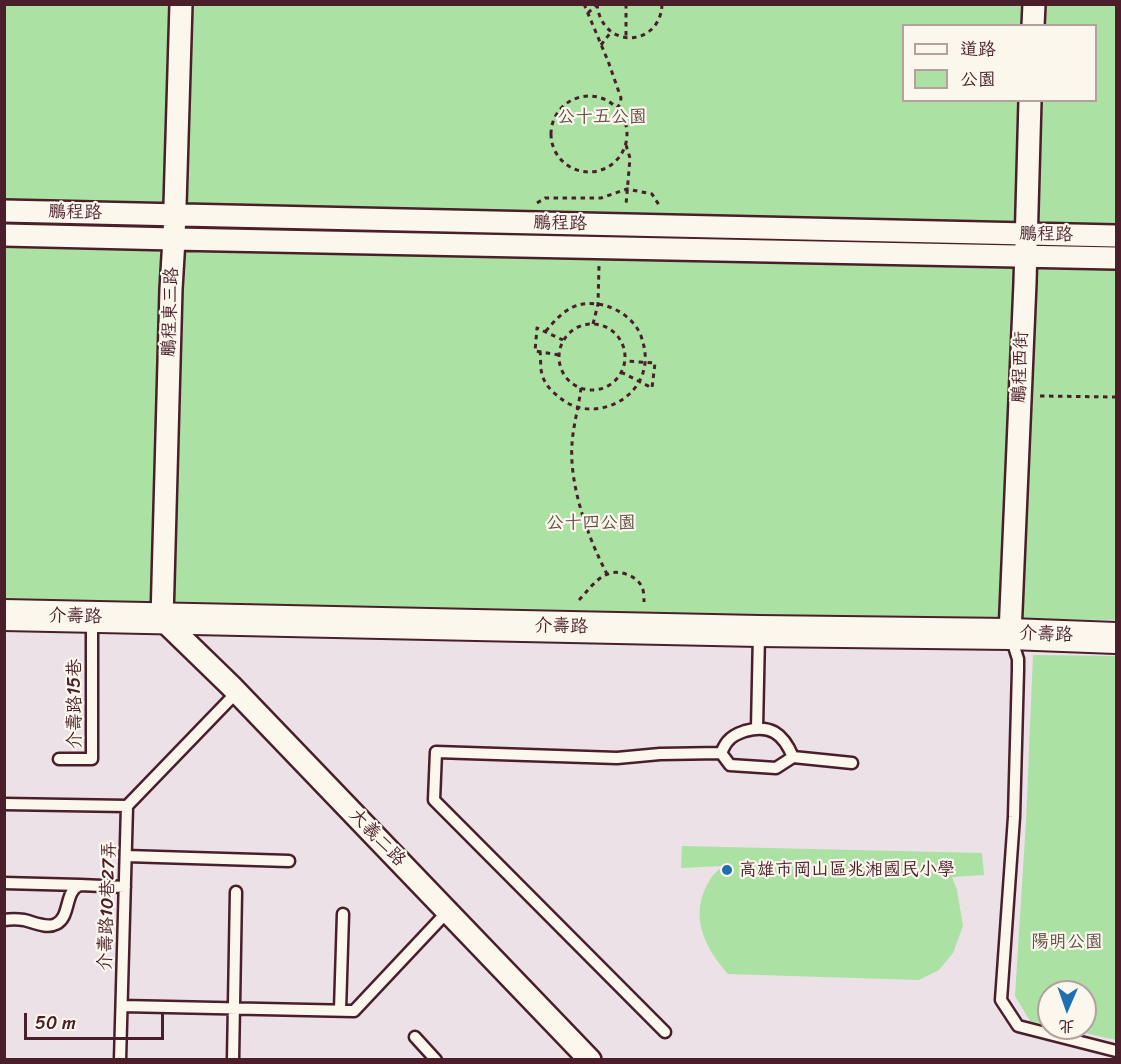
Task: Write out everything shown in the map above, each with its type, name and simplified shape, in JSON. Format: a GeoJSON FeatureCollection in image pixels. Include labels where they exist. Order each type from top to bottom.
{"type":"FeatureCollection","features":[{"type":"Feature","properties":{"kind":"main road","name":"介壽路"},"geometry":{"type":"LineString","coordinates":[[4,615],[1010,634],[1116,638]]}},
{"type":"Feature","properties":{"kind":"street","name":"鵬程東三路"},"geometry":{"type":"LineString","coordinates":[[162,619],[181,4]]}},
{"type":"Feature","properties":{"kind":"street"},"geometry":{"type":"LineString","coordinates":[[1033,24],[1034,4]]}},
{"type":"Feature","properties":{"kind":"street","name":"鵬程西街"},"geometry":{"type":"LineString","coordinates":[[1010,634],[1030,102]]}},
{"type":"Feature","properties":{"kind":"street","name":"鵬程路"},"geometry":{"type":"LineString","coordinates":[[4,212],[1116,236]]}},
{"type":"Feature","properties":{"kind":"street","name":"鵬程路"},"geometry":{"type":"LineString","coordinates":[[4,235],[1116,258]]}},
{"type":"Feature","properties":{"kind":"street","name":"大義二路"},"geometry":{"type":"LineString","coordinates":[[162,619],[237,692],[590,1059]]}},
{"type":"Feature","properties":{"kind":"lane","name":"介壽路15巷"},"geometry":{"type":"LineString","coordinates":[[59,759],[92,759],[92,617]]}},
{"type":"Feature","properties":{"kind":"lane"},"geometry":{"type":"LineString","coordinates":[[757,728],[759,631]]}},
{"type":"Feature","properties":{"kind":"lane"},"geometry":{"type":"LineString","coordinates":[[1010,634],[1018,659],[1018,670],[1014,817],[1001,1000],[1018,1026],[1116,1051]]}},
{"type":"Feature","properties":{"kind":"lane"},"geometry":{"type":"LineString","coordinates":[[4,804],[128,806],[237,692]]}},
{"type":"Feature","properties":{"kind":"lane"},"geometry":{"type":"LineString","coordinates":[[721,753],[728,741],[739,733],[757,728],[775,731],[788,745],[793,757]]}},
{"type":"Feature","properties":{"kind":"lane"},"geometry":{"type":"LineString","coordinates":[[665,1032],[434,800],[436,752],[617,758],[660,754],[721,753]]}},
{"type":"Feature","properties":{"kind":"lane"},"geometry":{"type":"LineString","coordinates":[[721,753],[730,765],[776,768],[793,757],[852,763]]}},
{"type":"Feature","properties":{"kind":"lane","name":"介壽路10巷27弄"},"geometry":{"type":"LineString","coordinates":[[120,1059],[128,806]]}},
{"type":"Feature","properties":{"kind":"lane"},"geometry":{"type":"LineString","coordinates":[[126,856],[289,861]]}},
{"type":"Feature","properties":{"kind":"lane","name":"介壽路10巷27弄"},"geometry":{"type":"LineString","coordinates":[[4,883],[125,887]]}},
{"type":"Feature","properties":{"kind":"lane"},"geometry":{"type":"LineString","coordinates":[[4,920],[22,920],[52,926],[60,922],[75,887],[80,885]]}},
{"type":"Feature","properties":{"kind":"lane"},"geometry":{"type":"LineString","coordinates":[[234,1059],[236,892]]}},
{"type":"Feature","properties":{"kind":"lane"},"geometry":{"type":"LineString","coordinates":[[122,1006],[354,1011],[448,911]]}},
{"type":"Feature","properties":{"kind":"lane"},"geometry":{"type":"LineString","coordinates":[[340,1010],[343,914]]}},
{"type":"Feature","properties":{"kind":"lane"},"geometry":{"type":"LineString","coordinates":[[415,1037],[436,1059]]}},
{"type":"Feature","properties":{"kind":"path"},"geometry":{"type":"LineString","coordinates":[[584,4],[621,98],[617,108]]}},
{"type":"Feature","properties":{"kind":"path"},"geometry":{"type":"LineString","coordinates":[[626,4],[626,37]]}},
{"type":"Feature","properties":{"kind":"path"},"geometry":{"type":"LineString","coordinates":[[596,5],[603,25],[621,37],[632,38],[651,30],[658,21],[662,4]]}},
{"type":"Feature","properties":{"kind":"path"},"geometry":{"type":"LineString","coordinates":[[588,13],[596,5]]}},
{"type":"Feature","properties":{"kind":"path"},"geometry":{"type":"LineString","coordinates":[[601,45],[611,32]]}},
{"type":"Feature","properties":{"kind":"path"},"geometry":{"type":"LineString","coordinates":[[625,208],[630,158],[626,145],[627,132],[624,119],[617,108],[606,100],[593,96],[580,97],[568,102],[558,111],[552,123],[550,135],[552,147],[567,166],[578,171],[602,170],[620,156],[626,145]]}},
{"type":"Feature","properties":{"kind":"path"},"geometry":{"type":"LineString","coordinates":[[533,206],[545,198],[601,198],[627,189],[652,194],[661,209]]}},
{"type":"Feature","properties":{"kind":"path"},"geometry":{"type":"LineString","coordinates":[[593,324],[598,304],[599,258]]}},
{"type":"Feature","properties":{"kind":"path"},"geometry":{"type":"LineString","coordinates":[[540,351],[542,374],[550,389],[563,401],[579,408],[597,410],[614,405],[628,396],[639,381],[645,363],[645,347],[639,331],[628,317],[613,308],[598,304],[578,305],[562,312],[545,332]]}},
{"type":"Feature","properties":{"kind":"path"},"geometry":{"type":"LineString","coordinates":[[593,324],[609,329],[623,344],[625,361],[619,376],[611,384],[600,389],[589,390],[568,381],[559,360],[559,349],[563,340],[579,326],[593,324]]}},
{"type":"Feature","properties":{"kind":"path"},"geometry":{"type":"LineString","coordinates":[[559,355],[535,351],[537,328],[563,340]]}},
{"type":"Feature","properties":{"kind":"path"},"geometry":{"type":"LineString","coordinates":[[621,372],[652,388],[655,363],[625,361]]}},
{"type":"Feature","properties":{"kind":"path"},"geometry":{"type":"LineString","coordinates":[[581,388],[572,442],[572,459],[586,528],[607,574]]}},
{"type":"Feature","properties":{"kind":"path"},"geometry":{"type":"LineString","coordinates":[[1038,396],[1116,397]]}},
{"type":"Feature","properties":{"kind":"path"},"geometry":{"type":"LineString","coordinates":[[579,600],[599,579],[616,572],[634,578],[642,587],[644,602]]}},
{"type":"Feature","properties":{"kind":"green space"},"geometry":{"type":"Polygon","coordinates":[[[5,5],[1116,5],[1116,620],[5,600],[5,5]]]}},
{"type":"Feature","properties":{"kind":"green space","name":"陽明公園"},"geometry":{"type":"Polygon","coordinates":[[[1033,655],[1116,656],[1116,1040],[1097,1036],[1097,980],[1037,980],[1037,1022],[1030,1021],[1015,996],[1026,822],[1033,655]]]}},
{"type":"Feature","properties":{"kind":"green space"},"geometry":{"type":"Polygon","coordinates":[[[682,846],[982,853],[984,875],[952,877],[957,890],[963,926],[953,953],[939,970],[919,980],[728,974],[719,964],[706,941],[700,918],[703,893],[711,878],[723,866],[681,868],[682,846]]]}},
{"type":"Feature","properties":{"kind":"place","name":"高雄市岡山區兆湘國民小學"},"geometry":{"type":"Point","coordinates":[727,870]}},
{"type":"Feature","properties":{"kind":"park label","name":"公十五公園"},"geometry":{"type":"Point","coordinates":[602,117]}},
{"type":"Feature","properties":{"kind":"park label","name":"公十四公園"},"geometry":{"type":"Point","coordinates":[591,523]}}]}
